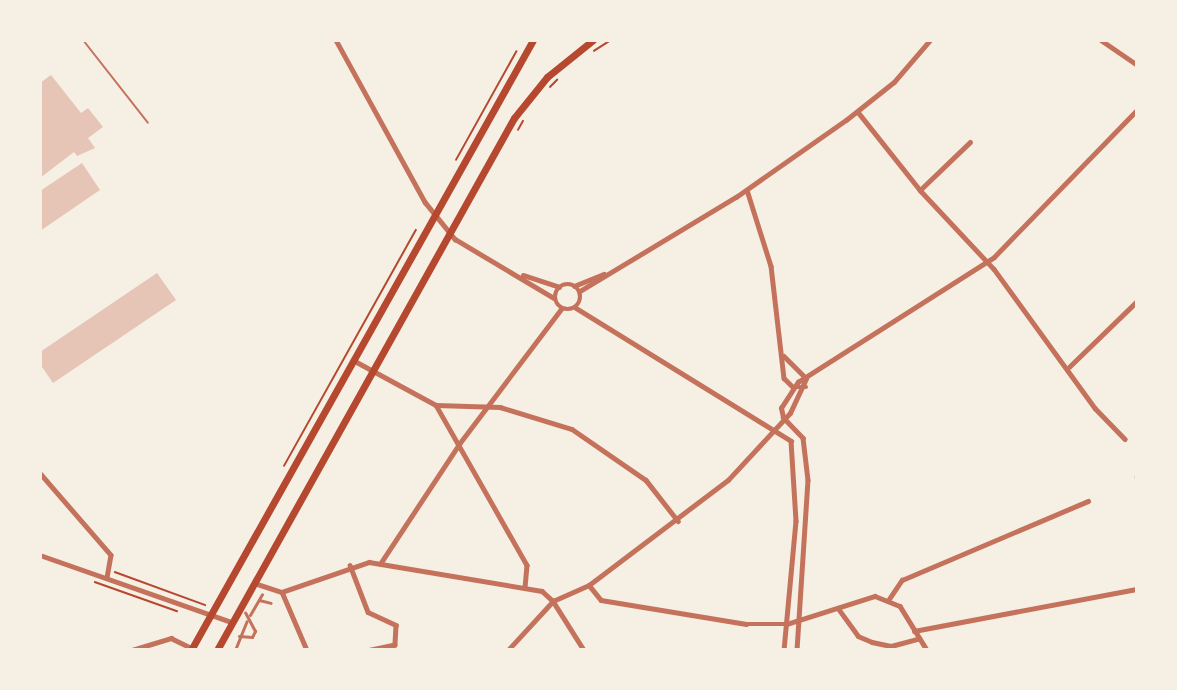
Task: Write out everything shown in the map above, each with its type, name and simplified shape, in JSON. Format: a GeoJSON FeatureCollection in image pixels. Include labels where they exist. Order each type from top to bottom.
{"type":"FeatureCollection","features":[{"type":"Feature","properties":{"kind":"main road"},"geometry":{"type":"LineString","coordinates":[[193,649],[208,614],[533,40]]}},
{"type":"Feature","properties":{"kind":"main road"},"geometry":{"type":"LineString","coordinates":[[218,650],[252,582],[371,370],[531,94],[594,40]]}},
{"type":"Feature","properties":{"kind":"street"},"geometry":{"type":"LineString","coordinates":[[99,40],[163,40]]}},
{"type":"Feature","properties":{"kind":"street"},"geometry":{"type":"LineString","coordinates":[[336,40],[435,214],[449,232],[520,274],[554,298],[561,309]]}},
{"type":"Feature","properties":{"kind":"street"},"geometry":{"type":"LineString","coordinates":[[576,308],[580,291],[604,274],[747,190],[858,112],[930,40]]}},
{"type":"Feature","properties":{"kind":"street"},"geometry":{"type":"LineString","coordinates":[[1101,40],[1137,64]]}},
{"type":"Feature","properties":{"kind":"street"},"geometry":{"type":"LineString","coordinates":[[797,650],[808,522],[806,458],[800,431],[783,417],[781,408],[793,387],[986,262],[1137,111]]}},
{"type":"Feature","properties":{"kind":"street"},"geometry":{"type":"LineString","coordinates":[[858,112],[920,190],[986,262],[1069,368],[1095,408],[1125,439]]}},
{"type":"Feature","properties":{"kind":"street"},"geometry":{"type":"LineString","coordinates":[[920,190],[970,142]]}},
{"type":"Feature","properties":{"kind":"street"},"geometry":{"type":"LineString","coordinates":[[747,190],[771,266],[784,356],[784,378],[793,387],[806,387]]}},
{"type":"Feature","properties":{"kind":"street"},"geometry":{"type":"LineString","coordinates":[[520,274],[559,287],[574,286],[604,274]]}},
{"type":"Feature","properties":{"kind":"street"},"geometry":{"type":"LineString","coordinates":[[574,286],[580,291]]}},
{"type":"Feature","properties":{"kind":"street"},"geometry":{"type":"LineString","coordinates":[[554,298],[559,287]]}},
{"type":"Feature","properties":{"kind":"street"},"geometry":{"type":"LineString","coordinates":[[1069,368],[1137,302]]}},
{"type":"Feature","properties":{"kind":"street"},"geometry":{"type":"LineString","coordinates":[[380,564],[459,444],[561,309],[576,308],[791,441],[794,473],[784,650]]}},
{"type":"Feature","properties":{"kind":"street"},"geometry":{"type":"LineString","coordinates":[[508,650],[553,601],[590,585],[678,521],[728,480],[806,387],[806,378],[784,356]]}},
{"type":"Feature","properties":{"kind":"street"},"geometry":{"type":"LineString","coordinates":[[353,360],[436,405],[486,407],[548,419],[599,444],[646,480],[678,521]]}},
{"type":"Feature","properties":{"kind":"street"},"geometry":{"type":"LineString","coordinates":[[436,405],[527,565],[525,587]]}},
{"type":"Feature","properties":{"kind":"street"},"geometry":{"type":"LineString","coordinates":[[40,473],[111,555],[107,578]]}},
{"type":"Feature","properties":{"kind":"street"},"geometry":{"type":"LineString","coordinates":[[889,599],[902,580],[1088,501]]}},
{"type":"Feature","properties":{"kind":"street"},"geometry":{"type":"LineString","coordinates":[[40,555],[231,622]]}},
{"type":"Feature","properties":{"kind":"street"},"geometry":{"type":"LineString","coordinates":[[252,582],[282,592],[350,565],[380,564],[525,587],[550,594],[584,650]]}},
{"type":"Feature","properties":{"kind":"street"},"geometry":{"type":"LineString","coordinates":[[350,565],[368,612],[396,625],[395,645],[371,650]]}},
{"type":"Feature","properties":{"kind":"street"},"geometry":{"type":"LineString","coordinates":[[590,585],[601,600],[746,624],[787,624],[868,597],[889,599],[927,650]]}},
{"type":"Feature","properties":{"kind":"street"},"geometry":{"type":"LineString","coordinates":[[914,631],[1137,589]]}},
{"type":"Feature","properties":{"kind":"street"},"geometry":{"type":"LineString","coordinates":[[282,592],[307,650]]}},
{"type":"Feature","properties":{"kind":"street"},"geometry":{"type":"LineString","coordinates":[[235,650],[239,636],[262,594]]}},
{"type":"Feature","properties":{"kind":"street"},"geometry":{"type":"LineString","coordinates":[[259,600],[271,603]]}},
{"type":"Feature","properties":{"kind":"street"},"geometry":{"type":"LineString","coordinates":[[838,608],[858,636],[872,642],[891,646],[918,639]]}},
{"type":"Feature","properties":{"kind":"street"},"geometry":{"type":"LineString","coordinates":[[245,612],[250,615]]}},
{"type":"Feature","properties":{"kind":"street"},"geometry":{"type":"LineString","coordinates":[[239,636],[252,637],[255,631],[247,621]]}},
{"type":"Feature","properties":{"kind":"street"},"geometry":{"type":"LineString","coordinates":[[132,650],[171,638],[193,649]]}},
{"type":"Feature","properties":{"kind":"lane"},"geometry":{"type":"LineString","coordinates":[[83,40],[148,123]]}},
{"type":"Feature","properties":{"kind":"path"},"geometry":{"type":"LineString","coordinates":[[588,54],[611,40]]}},
{"type":"Feature","properties":{"kind":"path"},"geometry":{"type":"LineString","coordinates":[[542,95],[564,74]]}},
{"type":"Feature","properties":{"kind":"path"},"geometry":{"type":"LineString","coordinates":[[514,135],[527,114]]}},
{"type":"Feature","properties":{"kind":"path"},"geometry":{"type":"LineString","coordinates":[[284,481],[283,468],[299,436],[422,225]]}},
{"type":"Feature","properties":{"kind":"path"},"geometry":{"type":"LineString","coordinates":[[110,570],[204,603],[208,614]]}},
{"type":"Feature","properties":{"kind":"path"},"geometry":{"type":"LineString","coordinates":[[95,583],[174,612],[184,605]]}},
{"type":"Feature","properties":{"kind":"building"},"geometry":{"type":"Polygon","coordinates":[[[51,75],[81,113],[88,108],[103,127],[88,138],[95,148],[77,156],[74,152],[40,178],[40,83],[51,75]]]}},
{"type":"Feature","properties":{"kind":"building"},"geometry":{"type":"Polygon","coordinates":[[[82,163],[100,190],[40,231],[40,191],[82,163]]]}},
{"type":"Feature","properties":{"kind":"building"},"geometry":{"type":"Polygon","coordinates":[[[157,273],[176,300],[53,383],[40,364],[40,352],[157,273]]]}}]}
